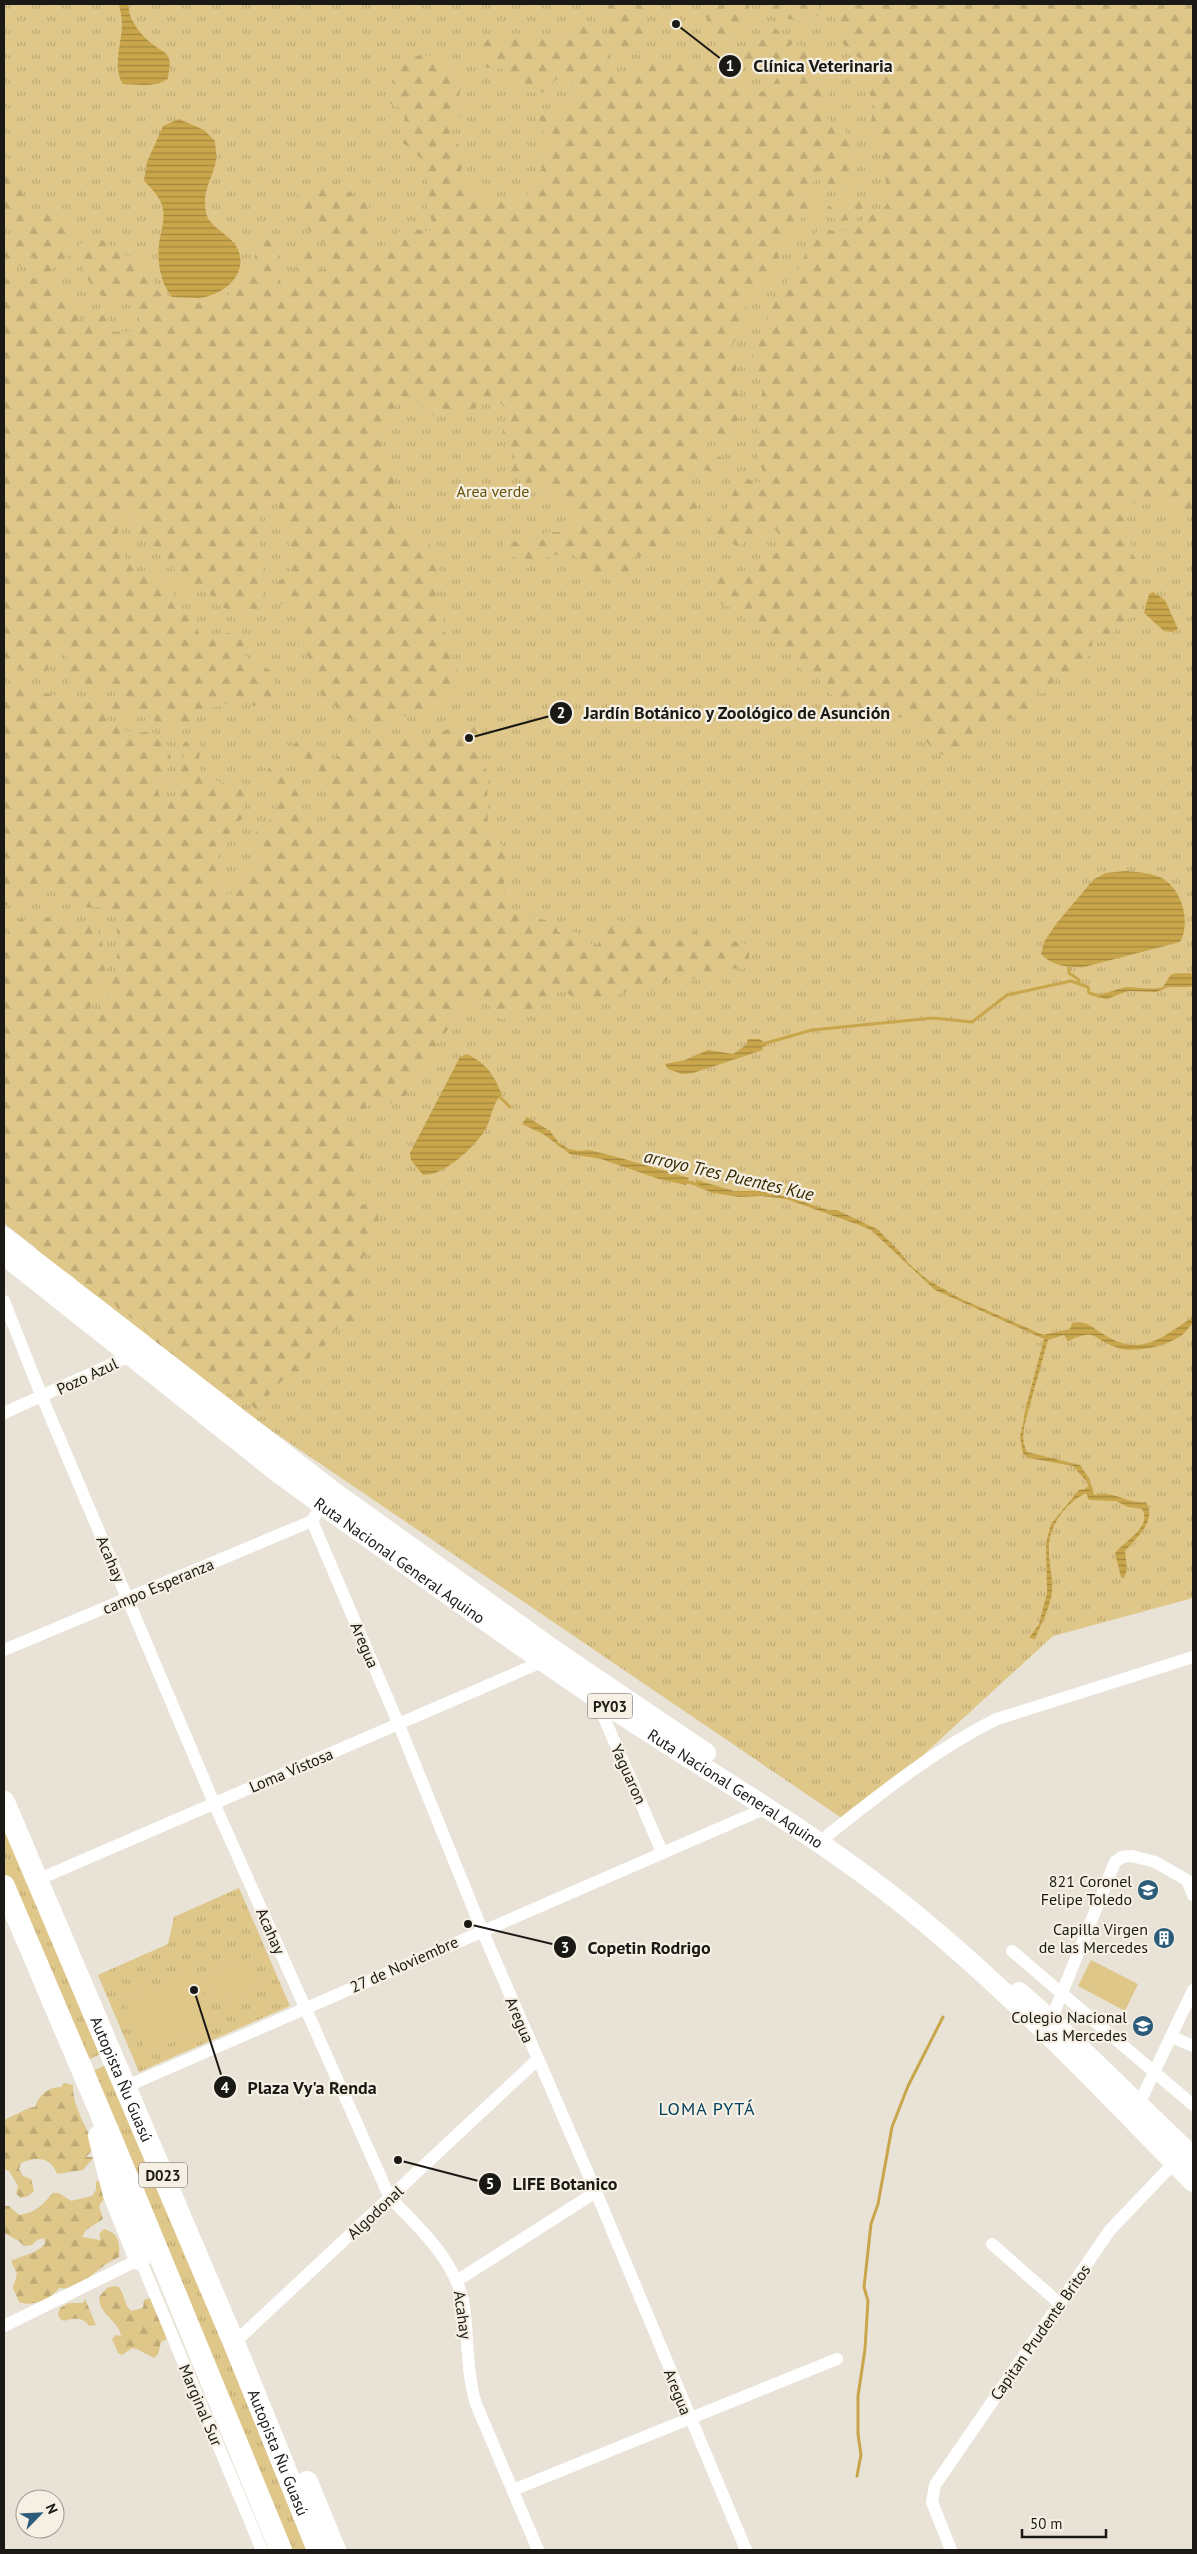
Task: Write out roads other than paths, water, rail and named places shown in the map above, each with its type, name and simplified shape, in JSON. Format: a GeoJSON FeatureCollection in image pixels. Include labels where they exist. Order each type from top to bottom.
{"type":"FeatureCollection","features":[{"type":"Feature","properties":{"kind":"highway","name":"Ruta Nacional General Aquino"},"geometry":{"type":"LineString","coordinates":[[4,1237],[321,1505],[554,1650],[828,1835],[926,1908],[1051,2020],[1139,2104],[1184,2160],[1193,2182]]}},
{"type":"Feature","properties":{"kind":"highway","name":"Ruta Nacional General Aquino"},"geometry":{"type":"LineString","coordinates":[[4,1255],[321,1505],[595,1697],[766,1808],[880,1887],[956,1950],[1064,2052],[1184,2160]]}},
{"type":"Feature","properties":{"kind":"highway","name":"Autopista Ñu Guasú"},"geometry":{"type":"LineString","coordinates":[[4,1802],[234,2343],[318,2550]]}},
{"type":"Feature","properties":{"kind":"highway","name":"Autopista Ñu Guasú"},"geometry":{"type":"LineString","coordinates":[[4,1886],[281,2550]]}},
{"type":"Feature","properties":{"kind":"highway"},"geometry":{"type":"LineString","coordinates":[[89,2086],[105,2164],[114,2195],[140,2260]]}},
{"type":"Feature","properties":{"kind":"highway"},"geometry":{"type":"LineString","coordinates":[[247,2375],[278,2415],[335,2550]]}},
{"type":"Feature","properties":{"kind":"street","name":"Acahay"},"geometry":{"type":"LineString","coordinates":[[4,1301],[42,1397],[214,1803],[390,2198],[425,2235],[458,2280],[466,2312],[470,2386],[538,2550]]}},
{"type":"Feature","properties":{"kind":"street","name":"Pozo Azul"},"geometry":{"type":"LineString","coordinates":[[4,1413],[132,1355]]}},
{"type":"Feature","properties":{"kind":"street","name":"campo Esperanza"},"geometry":{"type":"LineString","coordinates":[[4,1650],[128,1598],[321,1505]]}},
{"type":"Feature","properties":{"kind":"street","name":"Aregua"},"geometry":{"type":"LineString","coordinates":[[321,1505],[399,1724],[482,1930],[596,2192],[743,2549]]}},
{"type":"Feature","properties":{"kind":"street"},"geometry":{"type":"LineString","coordinates":[[828,1835],[885,1790],[979,1728],[997,1719],[1193,1657]]}},
{"type":"Feature","properties":{"kind":"street","name":"Loma Vistosa"},"geometry":{"type":"LineString","coordinates":[[37,1880],[544,1661]]}},
{"type":"Feature","properties":{"kind":"street","name":"Yaguaron"},"geometry":{"type":"LineString","coordinates":[[595,1697],[662,1852]]}},
{"type":"Feature","properties":{"kind":"street","name":"27 de Noviembre"},"geometry":{"type":"LineString","coordinates":[[125,2087],[305,2007],[766,1808]]}},
{"type":"Feature","properties":{"kind":"street"},"geometry":{"type":"LineString","coordinates":[[1051,2020],[1115,1862],[1122,1857],[1132,1856],[1190,1875],[1193,1895]]}},
{"type":"Feature","properties":{"kind":"street"},"geometry":{"type":"LineString","coordinates":[[1012,1951],[1193,2104]]}},
{"type":"Feature","properties":{"kind":"street"},"geometry":{"type":"LineString","coordinates":[[1139,2104],[1193,1990]]}},
{"type":"Feature","properties":{"kind":"street"},"geometry":{"type":"LineString","coordinates":[[1172,2037],[1193,2046]]}},
{"type":"Feature","properties":{"kind":"street","name":"Algodonal"},"geometry":{"type":"LineString","coordinates":[[234,2343],[537,2060]]}},
{"type":"Feature","properties":{"kind":"street","name":"Capitan Prudente Britos"},"geometry":{"type":"LineString","coordinates":[[951,2550],[932,2502],[935,2485],[1110,2230],[1184,2160]]}},
{"type":"Feature","properties":{"kind":"street"},"geometry":{"type":"LineString","coordinates":[[458,2280],[596,2192]]}},
{"type":"Feature","properties":{"kind":"street"},"geometry":{"type":"LineString","coordinates":[[992,2244],[1059,2303]]}},
{"type":"Feature","properties":{"kind":"street"},"geometry":{"type":"LineString","coordinates":[[4,2326],[140,2260]]}},
{"type":"Feature","properties":{"kind":"street","name":"Marginal Sur"},"geometry":{"type":"LineString","coordinates":[[140,2260],[262,2550]]}},
{"type":"Feature","properties":{"kind":"street"},"geometry":{"type":"LineString","coordinates":[[513,2490],[837,2359]]}},
{"type":"Feature","properties":{"kind":"waterway"},"geometry":{"type":"LineString","coordinates":[[1069,968],[1069,973],[1079,980],[1079,983]]}},
{"type":"Feature","properties":{"kind":"waterway"},"geometry":{"type":"LineString","coordinates":[[766,1043],[812,1030],[933,1018],[972,1022],[1007,995],[1071,981],[1088,987],[1089,993],[1099,996]]}},
{"type":"Feature","properties":{"kind":"waterway","name":"arroyo Tres Puentes Kue"},"geometry":{"type":"LineString","coordinates":[[500,1097],[510,1107]]}},
{"type":"Feature","properties":{"kind":"waterway","name":"arroyo Tres Puentes Kue"},"geometry":{"type":"LineString","coordinates":[[685,1181],[698,1185]]}},
{"type":"Feature","properties":{"kind":"waterway"},"geometry":{"type":"LineString","coordinates":[[1025,1418],[1028,1405]]}},
{"type":"Feature","properties":{"kind":"waterway"},"geometry":{"type":"LineString","coordinates":[[1087,1478],[1092,1491]]}},
{"type":"Feature","properties":{"kind":"waterway"},"geometry":{"type":"LineString","coordinates":[[857,2476],[861,2455],[858,2434],[858,2396],[865,2349],[868,2301],[864,2287],[871,2224],[878,2204],[892,2127],[908,2086],[943,2017]]}},
{"type":"Feature","properties":{"kind":"place","name":"Clínica Veterinaria"},"geometry":{"type":"Point","coordinates":[676,24]}},
{"type":"Feature","properties":{"kind":"place","name":"Jardín Botánico y Zoológico de Asunción"},"geometry":{"type":"Point","coordinates":[469,738]}},
{"type":"Feature","properties":{"kind":"place","name":"821 Coronel Felipe Toledo"},"geometry":{"type":"Point","coordinates":[1148,1890]}},
{"type":"Feature","properties":{"kind":"place","name":"Copetin Rodrigo"},"geometry":{"type":"Point","coordinates":[468,1924]}},
{"type":"Feature","properties":{"kind":"place","name":"Capilla Virgen de las Mercedes"},"geometry":{"type":"Point","coordinates":[1164,1938]}},
{"type":"Feature","properties":{"kind":"place","name":"Plaza Vy'a Renda"},"geometry":{"type":"Point","coordinates":[194,1990]}},
{"type":"Feature","properties":{"kind":"place","name":"Colegio Nacional Las Mercedes"},"geometry":{"type":"Point","coordinates":[1143,2026]}},
{"type":"Feature","properties":{"kind":"place","name":"LIFE Botanico"},"geometry":{"type":"Point","coordinates":[398,2160]}},
{"type":"Feature","properties":{"kind":"district","name":"LOMA PYTÁ"},"geometry":{"type":"Point","coordinates":[707,2108]}},
{"type":"Feature","properties":{"kind":"park label","name":"Area verde"},"geometry":{"type":"Point","coordinates":[493,491]}}]}
